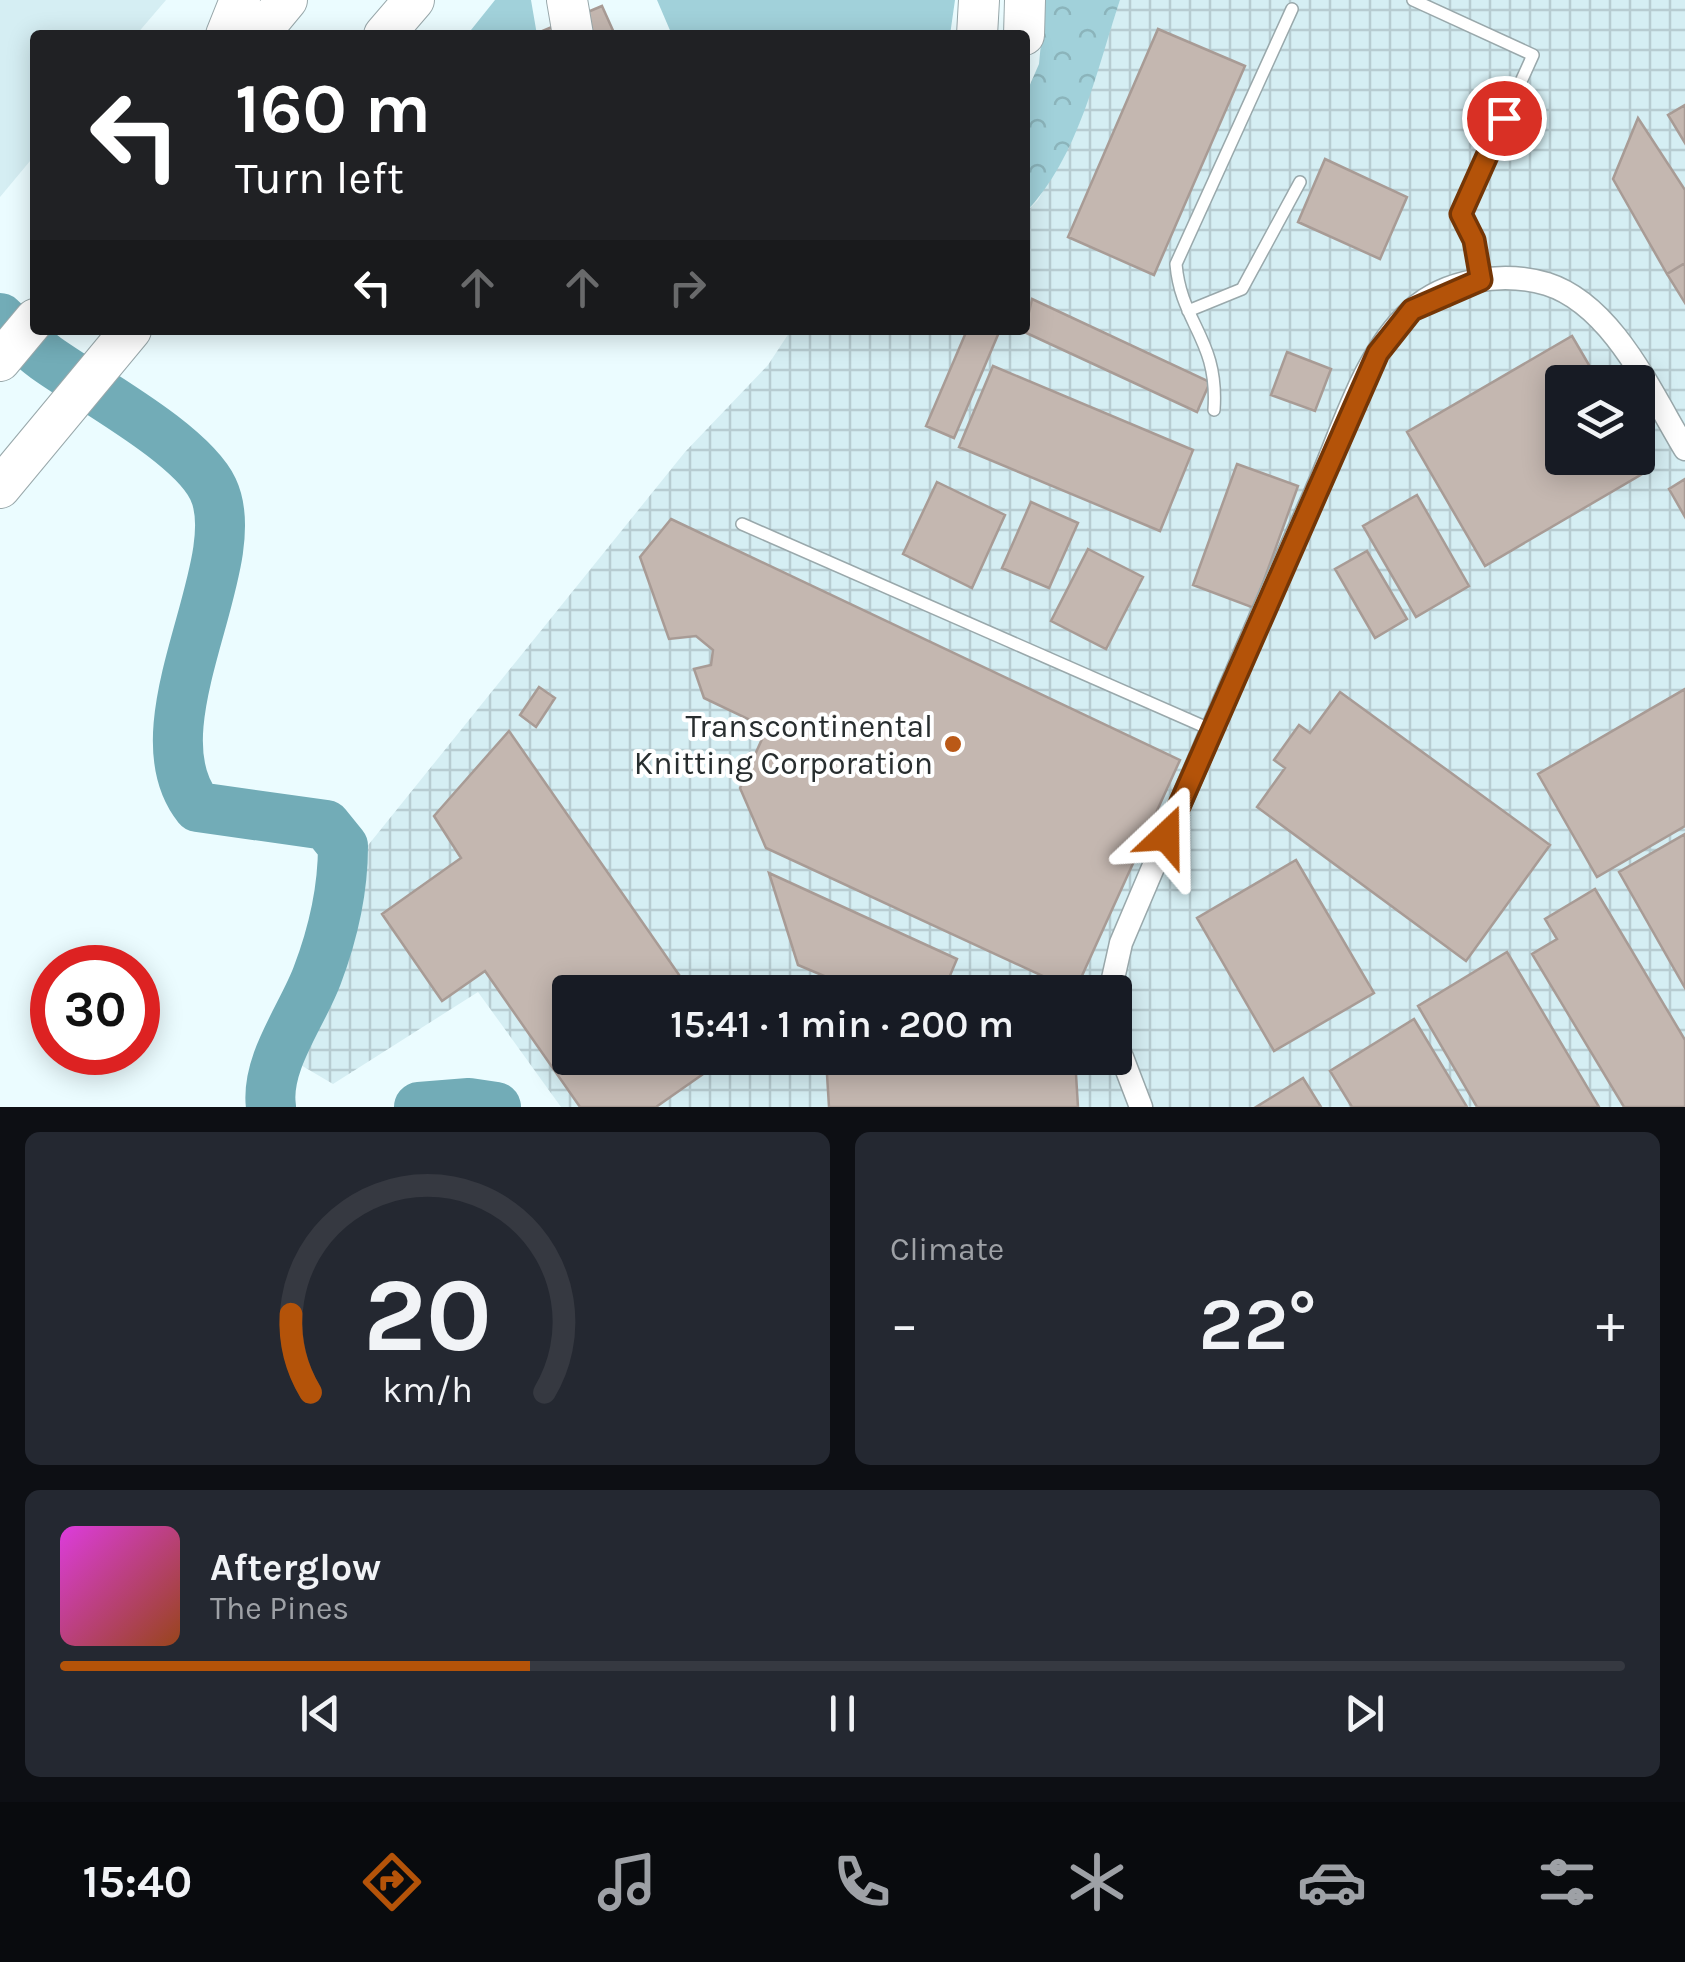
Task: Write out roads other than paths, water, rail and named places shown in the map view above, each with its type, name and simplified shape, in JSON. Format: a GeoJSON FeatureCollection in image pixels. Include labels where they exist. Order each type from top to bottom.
{"type":"FeatureCollection","features":[{"type":"Feature","properties":{"kind":"highway"},"geometry":{"type":"LineString","coordinates":[[228,30],[240,0]]}},
{"type":"Feature","properties":{"kind":"highway"},"geometry":{"type":"LineString","coordinates":[[262,30],[287,0]]}},
{"type":"Feature","properties":{"kind":"highway"},"geometry":{"type":"LineString","coordinates":[[388,30],[414,0]]}},
{"type":"Feature","properties":{"kind":"highway"},"geometry":{"type":"LineString","coordinates":[[566,0],[572,30]]}},
{"type":"Feature","properties":{"kind":"highway"},"geometry":{"type":"LineString","coordinates":[[977,30],[979,0]]}},
{"type":"Feature","properties":{"kind":"highway"},"geometry":{"type":"LineString","coordinates":[[1024,30],[1025,0]]}},
{"type":"Feature","properties":{"kind":"highway"},"geometry":{"type":"LineString","coordinates":[[0,361],[30,325]]}},
{"type":"Feature","properties":{"kind":"highway"},"geometry":{"type":"LineString","coordinates":[[0,488],[128,335]]}},
{"type":"Feature","properties":{"kind":"street"},"geometry":{"type":"LineString","coordinates":[[1114,975],[1121,943],[1378,353],[1412,310],[1495,275],[1550,285],[1609,324],[1685,448]]}},
{"type":"Feature","properties":{"kind":"street"},"geometry":{"type":"LineString","coordinates":[[1128,1075],[1140,1107]]}},
{"type":"Feature","properties":{"kind":"lane"},"geometry":{"type":"LineString","coordinates":[[1412,0],[1533,54],[1461,214],[1474,240],[1481,280]]}},
{"type":"Feature","properties":{"kind":"lane"},"geometry":{"type":"LineString","coordinates":[[1214,410],[1216,374],[1206,342],[1178,290],[1176,264],[1292,10]]}},
{"type":"Feature","properties":{"kind":"lane"},"geometry":{"type":"LineString","coordinates":[[1188,311],[1242,289],[1300,182]]}},
{"type":"Feature","properties":{"kind":"lane"},"geometry":{"type":"LineString","coordinates":[[742,524],[1212,730]]}},
{"type":"Feature","properties":{"kind":"waterway"},"geometry":{"type":"LineString","coordinates":[[0,318],[46,358],[184,453],[213,489],[220,521],[217,559],[184,691],[178,734],[181,773],[198,807],[326,825],[343,846],[332,928],[317,976],[279,1057],[271,1107]]}},
{"type":"Feature","properties":{"kind":"waterway"},"geometry":{"type":"LineString","coordinates":[[419,1107],[469,1103],[496,1107]]}},
{"type":"Feature","properties":{"kind":"place","name":"Transcontinental Knitting Corporation"},"geometry":{"type":"Point","coordinates":[953,744]}}]}
